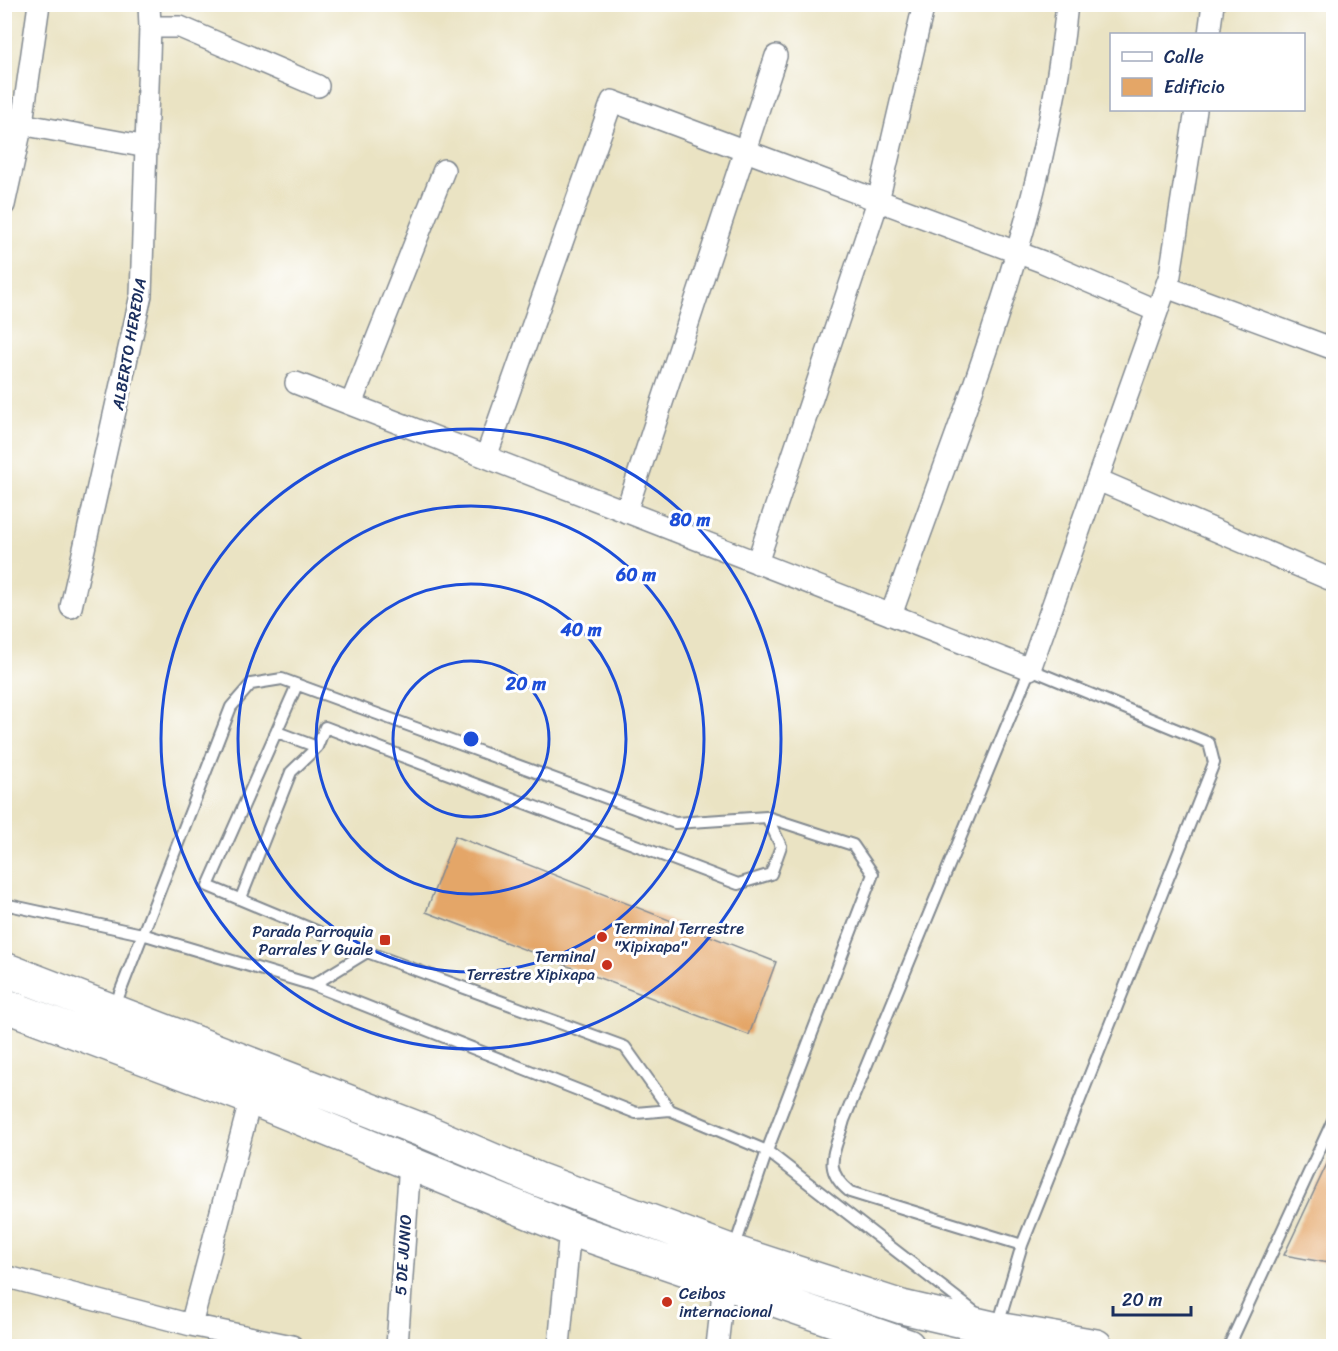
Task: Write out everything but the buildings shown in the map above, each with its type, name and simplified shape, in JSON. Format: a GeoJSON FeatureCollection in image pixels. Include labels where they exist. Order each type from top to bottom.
{"type":"FeatureCollection","features":[{"type":"Feature","properties":{"kind":"highway"},"geometry":{"type":"LineString","coordinates":[[4,969],[728,1268],[904,1346]]}},
{"type":"Feature","properties":{"kind":"highway"},"geometry":{"type":"LineString","coordinates":[[4,1005],[251,1098],[570,1229],[728,1268],[997,1329],[1096,1347]]}},
{"type":"Feature","properties":{"kind":"street"},"geometry":{"type":"LineString","coordinates":[[4,205],[13,122],[39,4]]}},
{"type":"Feature","properties":{"kind":"street","name":"ALBERTO HEREDIA"},"geometry":{"type":"LineString","coordinates":[[71,607],[141,295],[147,147],[149,4]]}},
{"type":"Feature","properties":{"kind":"street"},"geometry":{"type":"LineString","coordinates":[[757,563],[878,201],[924,4]]}},
{"type":"Feature","properties":{"kind":"street"},"geometry":{"type":"LineString","coordinates":[[891,615],[1018,253],[1061,71],[1068,4]]}},
{"type":"Feature","properties":{"kind":"street"},"geometry":{"type":"LineString","coordinates":[[1209,33],[1213,4]]}},
{"type":"Feature","properties":{"kind":"street"},"geometry":{"type":"LineString","coordinates":[[150,27],[180,27],[318,86]]}},
{"type":"Feature","properties":{"kind":"street"},"geometry":{"type":"LineString","coordinates":[[626,512],[776,56]]}},
{"type":"Feature","properties":{"kind":"street"},"geometry":{"type":"LineString","coordinates":[[486,457],[612,101],[745,153],[1018,253],[1157,311]]}},
{"type":"Feature","properties":{"kind":"street"},"geometry":{"type":"LineString","coordinates":[[296,382],[1030,669],[1166,287],[1197,111]]}},
{"type":"Feature","properties":{"kind":"street"},"geometry":{"type":"LineString","coordinates":[[13,122],[147,147]]}},
{"type":"Feature","properties":{"kind":"street"},"geometry":{"type":"LineString","coordinates":[[351,404],[444,170]]}},
{"type":"Feature","properties":{"kind":"street"},"geometry":{"type":"LineString","coordinates":[[1166,287],[1334,349]]}},
{"type":"Feature","properties":{"kind":"street"},"geometry":{"type":"LineString","coordinates":[[1098,480],[1334,581]]}},
{"type":"Feature","properties":{"kind":"street"},"geometry":{"type":"LineString","coordinates":[[191,1325],[251,1098]]}},
{"type":"Feature","properties":{"kind":"street","name":"5 DE JUNIO"},"geometry":{"type":"LineString","coordinates":[[397,1347],[410,1163]]}},
{"type":"Feature","properties":{"kind":"street"},"geometry":{"type":"LineString","coordinates":[[559,1347],[570,1229]]}},
{"type":"Feature","properties":{"kind":"street"},"geometry":{"type":"LineString","coordinates":[[717,1347],[728,1268]]}},
{"type":"Feature","properties":{"kind":"street"},"geometry":{"type":"LineString","coordinates":[[4,1276],[191,1325],[292,1347]]}},
{"type":"Feature","properties":{"kind":"lane"},"geometry":{"type":"LineString","coordinates":[[4,904],[142,934],[312,985],[636,1113],[670,1110],[767,1151],[997,1329],[1022,1245],[1214,763],[1209,743],[1030,669],[844,1120],[831,1164],[836,1181],[850,1192],[1022,1245]]}},
{"type":"Feature","properties":{"kind":"lane"},"geometry":{"type":"LineString","coordinates":[[112,1013],[231,707],[252,684],[282,679],[675,823],[767,817],[853,844],[873,874],[767,1151],[728,1268]]}},
{"type":"Feature","properties":{"kind":"lane"},"geometry":{"type":"LineString","coordinates":[[297,685],[208,886],[367,951],[625,1047],[670,1110]]}},
{"type":"Feature","properties":{"kind":"lane"},"geometry":{"type":"LineString","coordinates":[[241,898],[291,771],[317,747],[325,727],[738,884],[771,874],[781,846],[767,817]]}},
{"type":"Feature","properties":{"kind":"lane"},"geometry":{"type":"LineString","coordinates":[[277,732],[317,747]]}},
{"type":"Feature","properties":{"kind":"lane"},"geometry":{"type":"LineString","coordinates":[[312,985],[367,951]]}},
{"type":"Feature","properties":{"kind":"lane"},"geometry":{"type":"LineString","coordinates":[[1229,1347],[1334,1118]]}},
{"type":"Feature","properties":{"kind":"place","name":"Terminal Terrestre \"Xipixapa\""},"geometry":{"type":"Point","coordinates":[602,937]}},
{"type":"Feature","properties":{"kind":"place","name":"Parada Parroquia Parrales Y Guale"},"geometry":{"type":"Point","coordinates":[385,940]}},
{"type":"Feature","properties":{"kind":"place","name":"Terminal Terrestre Xipixapa"},"geometry":{"type":"Point","coordinates":[607,965]}},
{"type":"Feature","properties":{"kind":"place","name":"Ceibos internacional"},"geometry":{"type":"Point","coordinates":[667,1302]}}]}
